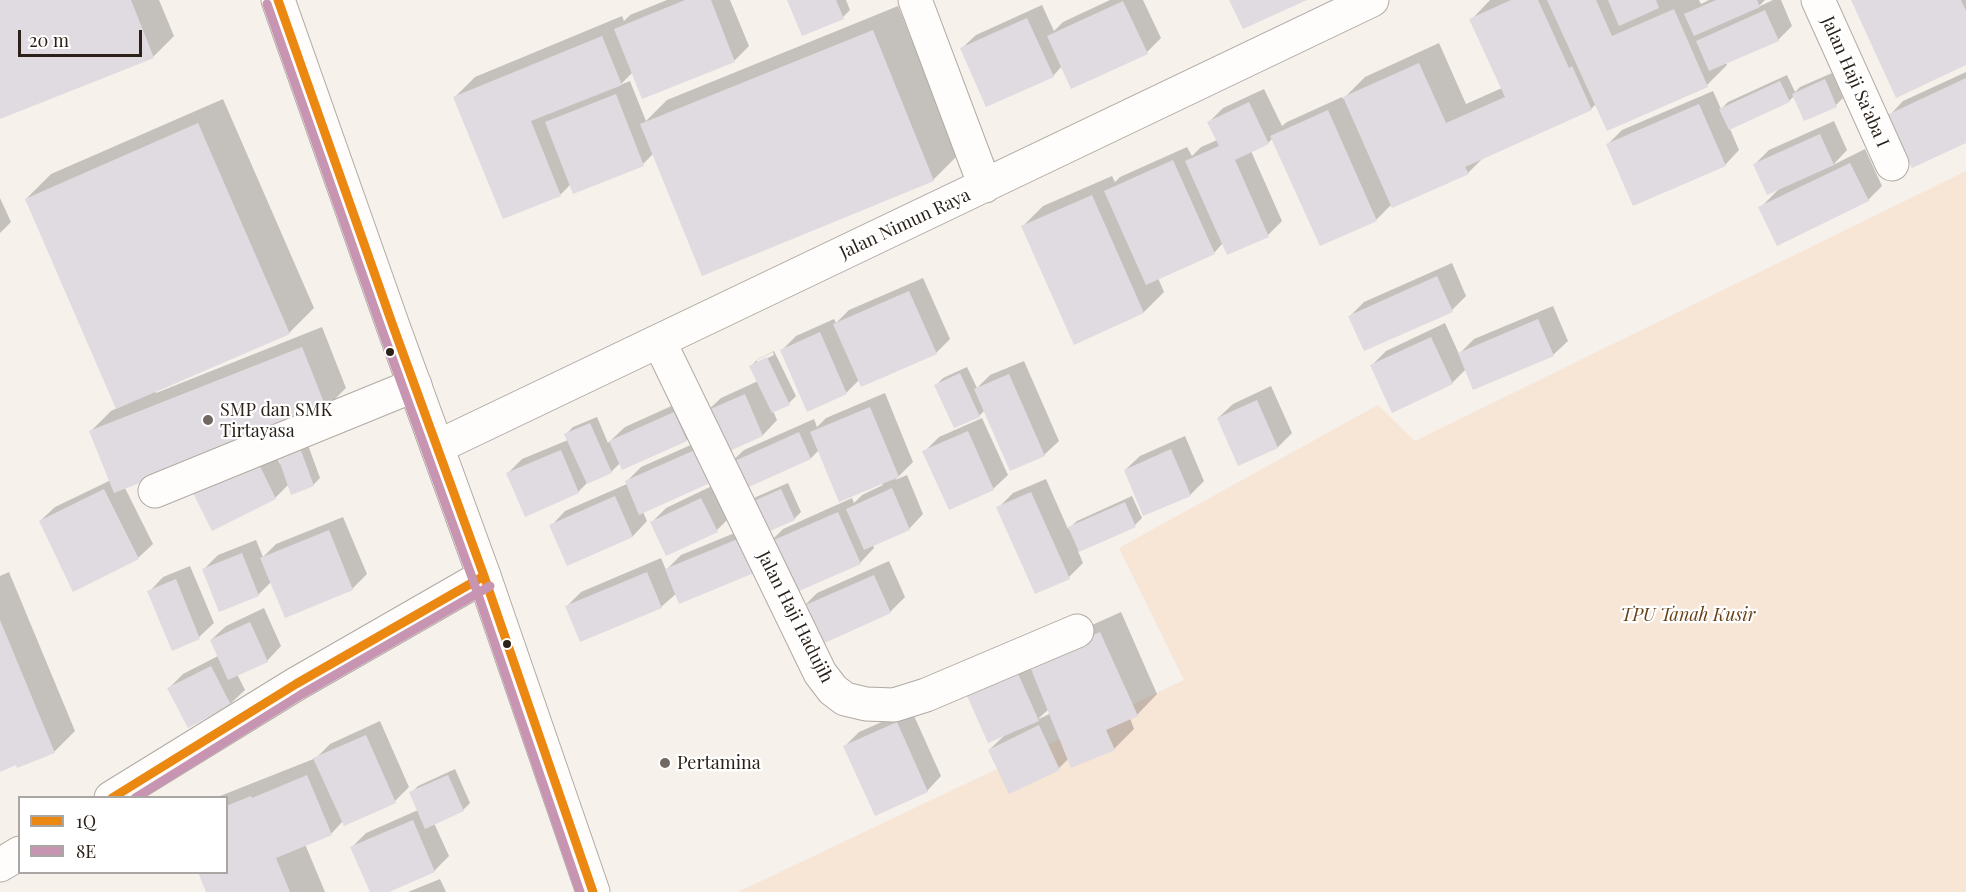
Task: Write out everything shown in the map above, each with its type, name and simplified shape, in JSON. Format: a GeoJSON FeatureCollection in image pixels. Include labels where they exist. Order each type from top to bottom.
{"type":"FeatureCollection","features":[{"type":"Feature","properties":{"kind":"street"},"geometry":{"type":"LineString","coordinates":[[278,0],[484,576],[593,892]]}},
{"type":"Feature","properties":{"kind":"street"},"geometry":{"type":"LineString","coordinates":[[915,0],[985,186]]}},
{"type":"Feature","properties":{"kind":"street","name":"Jalan Nimun Raya"},"geometry":{"type":"LineString","coordinates":[[437,447],[1372,0]]}},
{"type":"Feature","properties":{"kind":"street","name":"Jalan Haji Sa'aba I"},"geometry":{"type":"LineString","coordinates":[[1818,0],[1892,164]]}},
{"type":"Feature","properties":{"kind":"street","name":"Jalan Haji Hadujih"},"geometry":{"type":"LineString","coordinates":[[658,341],[820,673],[833,690],[845,699],[866,704],[894,705],[926,695],[1077,632]]}},
{"type":"Feature","properties":{"kind":"street"},"geometry":{"type":"LineString","coordinates":[[155,491],[415,386]]}},
{"type":"Feature","properties":{"kind":"street"},"geometry":{"type":"LineString","coordinates":[[114,796],[296,684],[484,576]]}},
{"type":"Feature","properties":{"kind":"street"},"geometry":{"type":"LineString","coordinates":[[0,865],[18,854]]}},
{"type":"Feature","properties":{"kind":"green space","name":"TPU Tanah Kusir"},"geometry":{"type":"Polygon","coordinates":[[[1966,171],[1966,892],[738,892],[1184,680],[1119,548],[1378,405],[1415,441],[1966,171]]]}},
{"type":"Feature","properties":{"kind":"building"},"geometry":{"type":"Polygon","coordinates":[[[0,0],[131,0],[154,58],[0,119],[0,0]]]}},
{"type":"Feature","properties":{"kind":"building"},"geometry":{"type":"Polygon","coordinates":[[[685,0],[711,0],[735,62],[642,99],[614,29],[685,0]]]}},
{"type":"Feature","properties":{"kind":"building"},"geometry":{"type":"Polygon","coordinates":[[[787,0],[836,0],[844,19],[802,36],[787,0]]]}},
{"type":"Feature","properties":{"kind":"building"},"geometry":{"type":"Polygon","coordinates":[[[1229,0],[1307,0],[1243,29],[1229,0]]]}},
{"type":"Feature","properties":{"kind":"building"},"geometry":{"type":"Polygon","coordinates":[[[1511,0],[1538,0],[1569,68],[1572,66],[1592,110],[1465,167],[1469,174],[1392,208],[1343,97],[1419,63],[1446,123],[1505,97],[1469,19],[1511,0]]]}},
{"type":"Feature","properties":{"kind":"building"},"geometry":{"type":"Polygon","coordinates":[[[1547,0],[1596,0],[1612,36],[1674,9],[1708,87],[1607,131],[1547,0]]]}},
{"type":"Feature","properties":{"kind":"building"},"geometry":{"type":"Polygon","coordinates":[[[1608,0],[1656,0],[1659,8],[1619,26],[1608,0]]]}},
{"type":"Feature","properties":{"kind":"building"},"geometry":{"type":"Polygon","coordinates":[[[1716,0],[1757,0],[1760,7],[1694,36],[1684,14],[1716,0]]]}},
{"type":"Feature","properties":{"kind":"building"},"geometry":{"type":"Polygon","coordinates":[[[1851,0],[1961,0],[1966,11],[1966,65],[1896,98],[1851,0]]]}},
{"type":"Feature","properties":{"kind":"building"},"geometry":{"type":"Polygon","coordinates":[[[1123,1],[1148,54],[1071,89],[1047,36],[1123,1]]]}},
{"type":"Feature","properties":{"kind":"building"},"geometry":{"type":"Polygon","coordinates":[[[1765,10],[1779,41],[1709,71],[1696,41],[1765,10]]]}},
{"type":"Feature","properties":{"kind":"building"},"geometry":{"type":"Polygon","coordinates":[[[1027,18],[1054,77],[986,107],[960,48],[1027,18]]]}},
{"type":"Feature","properties":{"kind":"building"},"geometry":{"type":"Polygon","coordinates":[[[873,30],[934,181],[702,276],[640,124],[873,30]]]}},
{"type":"Feature","properties":{"kind":"building"},"geometry":{"type":"Polygon","coordinates":[[[602,36],[622,85],[531,121],[561,196],[503,219],[453,97],[602,36]]]}},
{"type":"Feature","properties":{"kind":"building"},"geometry":{"type":"Polygon","coordinates":[[[1966,78],[1966,143],[1912,168],[1887,115],[1966,78]]]}},
{"type":"Feature","properties":{"kind":"building"},"geometry":{"type":"Polygon","coordinates":[[[1825,79],[1837,107],[1804,121],[1792,94],[1825,79]]]}},
{"type":"Feature","properties":{"kind":"building"},"geometry":{"type":"Polygon","coordinates":[[[1780,81],[1790,102],[1729,130],[1719,109],[1780,81]]]}},
{"type":"Feature","properties":{"kind":"building"},"geometry":{"type":"Polygon","coordinates":[[[616,94],[644,166],[573,194],[545,122],[616,94]]]}},
{"type":"Feature","properties":{"kind":"building"},"geometry":{"type":"Polygon","coordinates":[[[1249,102],[1269,144],[1235,160],[1269,237],[1227,255],[1185,161],[1219,146],[1207,122],[1249,102]]]}},
{"type":"Feature","properties":{"kind":"building"},"geometry":{"type":"Polygon","coordinates":[[[1699,104],[1726,166],[1633,206],[1606,144],[1699,104]]]}},
{"type":"Feature","properties":{"kind":"building"},"geometry":{"type":"Polygon","coordinates":[[[1328,110],[1377,221],[1320,246],[1270,136],[1328,110]]]}},
{"type":"Feature","properties":{"kind":"building"},"geometry":{"type":"Polygon","coordinates":[[[198,123],[290,334],[116,409],[25,199],[198,123]]]}},
{"type":"Feature","properties":{"kind":"building"},"geometry":{"type":"Polygon","coordinates":[[[1820,134],[1834,165],[1767,195],[1753,164],[1820,134]]]}},
{"type":"Feature","properties":{"kind":"building"},"geometry":{"type":"Polygon","coordinates":[[[1173,160],[1215,254],[1146,285],[1104,191],[1173,160]]]}},
{"type":"Feature","properties":{"kind":"building"},"geometry":{"type":"Polygon","coordinates":[[[1850,163],[1869,201],[1777,246],[1758,207],[1850,163]]]}},
{"type":"Feature","properties":{"kind":"building"},"geometry":{"type":"Polygon","coordinates":[[[1092,195],[1144,313],[1074,345],[1021,226],[1092,195]]]}},
{"type":"Feature","properties":{"kind":"building"},"geometry":{"type":"Polygon","coordinates":[[[1437,276],[1453,312],[1364,351],[1348,316],[1437,276]]]}},
{"type":"Feature","properties":{"kind":"building"},"geometry":{"type":"Polygon","coordinates":[[[909,291],[937,354],[861,387],[833,324],[909,291]]]}},
{"type":"Feature","properties":{"kind":"building"},"geometry":{"type":"Polygon","coordinates":[[[1538,319],[1554,356],[1473,390],[1458,353],[1538,319]]]}},
{"type":"Feature","properties":{"kind":"building"},"geometry":{"type":"Polygon","coordinates":[[[820,332],[847,394],[807,412],[780,350],[820,332]]]}},
{"type":"Feature","properties":{"kind":"building"},"geometry":{"type":"Polygon","coordinates":[[[1431,337],[1453,384],[1392,413],[1370,365],[1431,337]]]}},
{"type":"Feature","properties":{"kind":"building","name":"SMP dan SMK Tirtayasa"},"geometry":{"type":"Polygon","coordinates":[[[302,347],[327,410],[114,493],[89,431],[302,347]]]}},
{"type":"Feature","properties":{"kind":"building"},"geometry":{"type":"Polygon","coordinates":[[[767,357],[790,405],[772,413],[749,366],[767,357]]]}},
{"type":"Feature","properties":{"kind":"building"},"geometry":{"type":"Polygon","coordinates":[[[960,373],[980,417],[954,428],[934,385],[960,373]]]}},
{"type":"Feature","properties":{"kind":"building"},"geometry":{"type":"Polygon","coordinates":[[[1009,374],[1045,456],[1010,471],[974,389],[1009,374]]]}},
{"type":"Feature","properties":{"kind":"building"},"geometry":{"type":"Polygon","coordinates":[[[745,394],[763,436],[723,454],[704,412],[745,394]]]}},
{"type":"Feature","properties":{"kind":"building"},"geometry":{"type":"Polygon","coordinates":[[[1257,400],[1278,448],[1238,466],[1217,418],[1257,400]]]}},
{"type":"Feature","properties":{"kind":"building"},"geometry":{"type":"Polygon","coordinates":[[[870,407],[899,477],[839,502],[810,432],[870,407]]]}},
{"type":"Feature","properties":{"kind":"building"},"geometry":{"type":"Polygon","coordinates":[[[674,412],[687,441],[622,470],[609,441],[674,412]]]}},
{"type":"Feature","properties":{"kind":"building"},"geometry":{"type":"Polygon","coordinates":[[[590,423],[612,473],[587,484],[564,434],[590,423]]]}},
{"type":"Feature","properties":{"kind":"building"},"geometry":{"type":"Polygon","coordinates":[[[968,431],[994,490],[949,510],[922,451],[968,431]]]}},
{"type":"Feature","properties":{"kind":"building"},"geometry":{"type":"Polygon","coordinates":[[[799,432],[811,459],[740,491],[728,464],[799,432]]]}},
{"type":"Feature","properties":{"kind":"building"},"geometry":{"type":"Polygon","coordinates":[[[297,440],[314,486],[291,495],[275,448],[297,440]]]}},
{"type":"Feature","properties":{"kind":"building"},"geometry":{"type":"Polygon","coordinates":[[[697,449],[712,482],[639,515],[625,481],[697,449]]]}},
{"type":"Feature","properties":{"kind":"building"},"geometry":{"type":"Polygon","coordinates":[[[1171,449],[1191,496],[1143,516],[1124,470],[1171,449]]]}},
{"type":"Feature","properties":{"kind":"building"},"geometry":{"type":"Polygon","coordinates":[[[561,450],[579,493],[525,517],[506,473],[561,450]]]}},
{"type":"Feature","properties":{"kind":"building"},"geometry":{"type":"Polygon","coordinates":[[[255,456],[276,499],[212,531],[191,489],[255,456]]]}},
{"type":"Feature","properties":{"kind":"building"},"geometry":{"type":"Polygon","coordinates":[[[892,488],[910,530],[864,550],[846,509],[892,488]]]}},
{"type":"Feature","properties":{"kind":"building"},"geometry":{"type":"Polygon","coordinates":[[[104,489],[139,559],[73,592],[39,521],[104,489]]]}},
{"type":"Feature","properties":{"kind":"building"},"geometry":{"type":"Polygon","coordinates":[[[781,489],[795,520],[761,535],[747,504],[781,489]]]}},
{"type":"Feature","properties":{"kind":"building"},"geometry":{"type":"Polygon","coordinates":[[[1031,492],[1070,579],[1035,594],[996,507],[1031,492]]]}},
{"type":"Feature","properties":{"kind":"building"},"geometry":{"type":"Polygon","coordinates":[[[615,496],[633,537],[567,566],[549,525],[615,496]]]}},
{"type":"Feature","properties":{"kind":"building"},"geometry":{"type":"Polygon","coordinates":[[[701,498],[718,532],[666,556],[650,522],[701,498]]]}},
{"type":"Feature","properties":{"kind":"building"},"geometry":{"type":"Polygon","coordinates":[[[1125,502],[1136,527],[1079,552],[1068,527],[1125,502]]]}},
{"type":"Feature","properties":{"kind":"building"},"geometry":{"type":"Polygon","coordinates":[[[838,512],[861,564],[790,595],[767,543],[838,512]]]}},
{"type":"Feature","properties":{"kind":"building"},"geometry":{"type":"Polygon","coordinates":[[[329,530],[353,590],[285,618],[260,558],[329,530]]]}},
{"type":"Feature","properties":{"kind":"building"},"geometry":{"type":"Polygon","coordinates":[[[740,538],[754,573],[679,604],[665,569],[740,538]]]}},
{"type":"Feature","properties":{"kind":"building"},"geometry":{"type":"Polygon","coordinates":[[[242,553],[259,596],[219,612],[202,569],[242,553]]]}},
{"type":"Feature","properties":{"kind":"building"},"geometry":{"type":"Polygon","coordinates":[[[647,572],[662,608],[580,642],[565,606],[647,572]]]}},
{"type":"Feature","properties":{"kind":"building"},"geometry":{"type":"Polygon","coordinates":[[[874,575],[891,613],[818,646],[801,607],[874,575]]]}},
{"type":"Feature","properties":{"kind":"building"},"geometry":{"type":"Polygon","coordinates":[[[176,579],[200,639],[172,651],[147,591],[176,579]]]}},
{"type":"Feature","properties":{"kind":"building"},"geometry":{"type":"Polygon","coordinates":[[[0,620],[55,753],[0,772],[0,620]]]}},
{"type":"Feature","properties":{"kind":"building"},"geometry":{"type":"Polygon","coordinates":[[[250,622],[268,662],[228,680],[210,640],[250,622]]]}},
{"type":"Feature","properties":{"kind":"building"},"geometry":{"type":"Polygon","coordinates":[[[1100,632],[1138,716],[1106,730],[1115,750],[1071,768],[1029,664],[1100,632]]]}},
{"type":"Feature","properties":{"kind":"building"},"geometry":{"type":"Polygon","coordinates":[[[211,666],[231,705],[188,728],[167,688],[211,666]]]}},
{"type":"Feature","properties":{"kind":"building"},"geometry":{"type":"Polygon","coordinates":[[[1015,667],[1039,721],[988,743],[964,689],[1015,667]]]}},
{"type":"Feature","properties":{"kind":"building"},"geometry":{"type":"Polygon","coordinates":[[[897,722],[928,792],[875,816],[843,746],[897,722]]]}},
{"type":"Feature","properties":{"kind":"building"},"geometry":{"type":"Polygon","coordinates":[[[1039,725],[1060,770],[1009,794],[988,750],[1039,725]]]}},
{"type":"Feature","properties":{"kind":"building"},"geometry":{"type":"Polygon","coordinates":[[[366,735],[396,803],[344,826],[313,758],[366,735]]]}},
{"type":"Feature","properties":{"kind":"building"},"geometry":{"type":"Polygon","coordinates":[[[307,775],[332,835],[276,858],[290,892],[206,892],[199,874],[228,874],[228,805],[251,796],[252,798],[307,775]]]}},
{"type":"Feature","properties":{"kind":"building"},"geometry":{"type":"Polygon","coordinates":[[[448,775],[464,811],[425,829],[409,792],[448,775]]]}},
{"type":"Feature","properties":{"kind":"building"},"geometry":{"type":"Polygon","coordinates":[[[413,820],[435,872],[389,892],[370,892],[350,847],[413,820]]]}},
{"type":"Feature","properties":{"kind":"transit line","name":"1Q"},"geometry":{"type":"LineString","coordinates":[[278,0],[484,576],[593,892]]}},
{"type":"Feature","properties":{"kind":"transit line","name":"8E"},"geometry":{"type":"LineString","coordinates":[[267,4],[473,580],[580,892]]}},
{"type":"Feature","properties":{"kind":"transit line","name":"1Q"},"geometry":{"type":"LineString","coordinates":[[115,796],[296,684],[484,576]]}},
{"type":"Feature","properties":{"kind":"transit line","name":"8E"},"geometry":{"type":"LineString","coordinates":[[138,796],[302,694],[490,586]]}},
{"type":"Feature","properties":{"kind":"place","name":"SMP dan SMK Tirtayasa"},"geometry":{"type":"Point","coordinates":[208,420]}},
{"type":"Feature","properties":{"kind":"place","name":"Pertamina"},"geometry":{"type":"Point","coordinates":[665,763]}}]}
